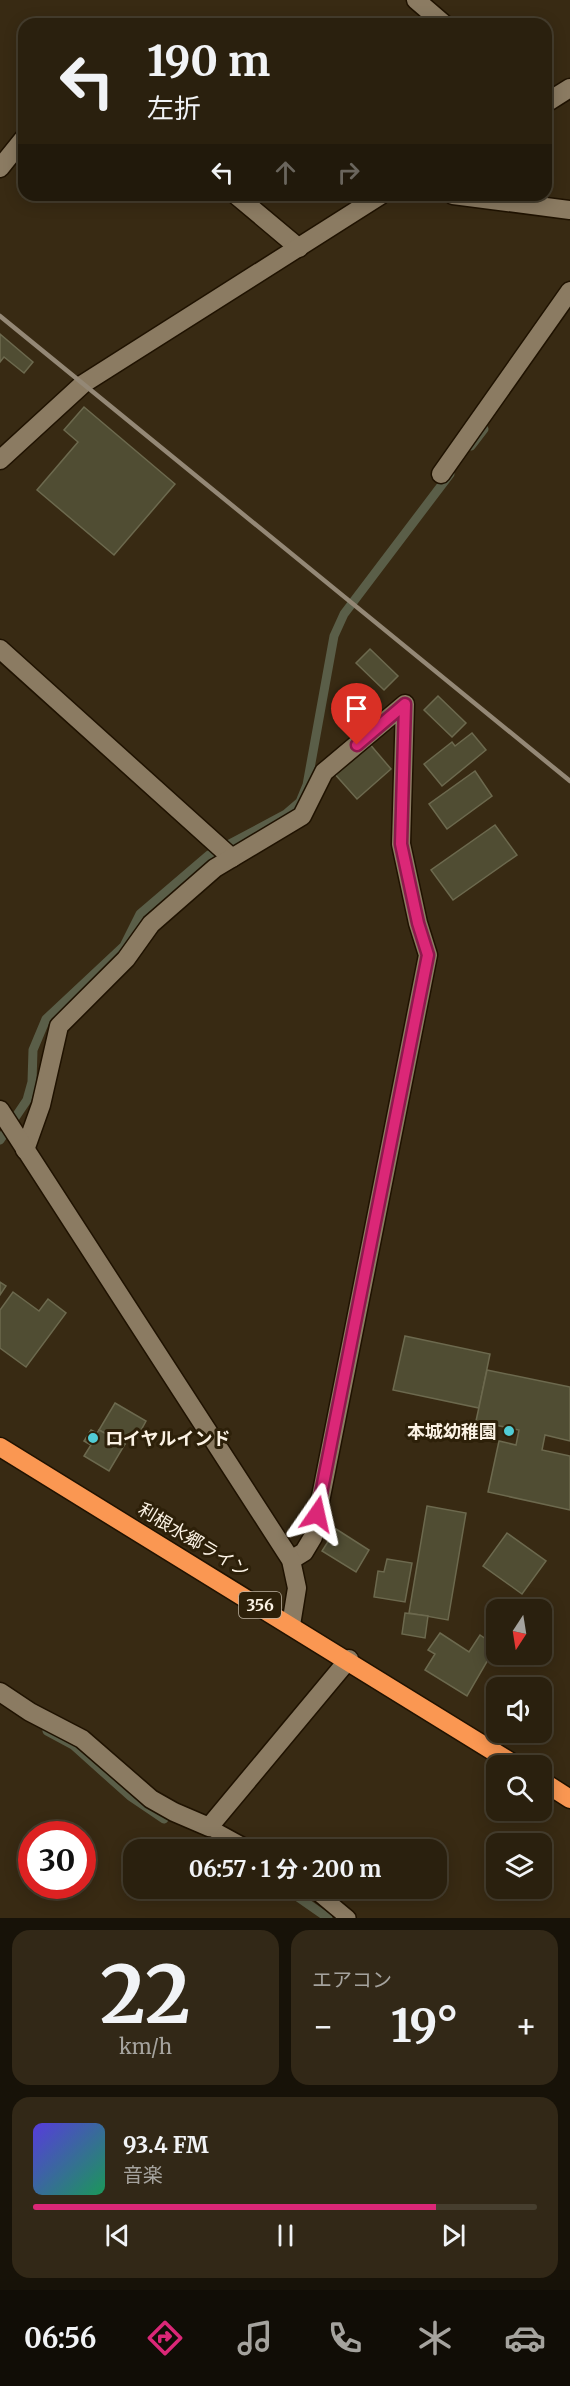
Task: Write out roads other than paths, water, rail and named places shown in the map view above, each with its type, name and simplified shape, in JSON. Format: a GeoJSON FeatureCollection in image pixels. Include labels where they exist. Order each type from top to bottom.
{"type":"FeatureCollection","features":[{"type":"Feature","properties":{"kind":"highway","name":"利根水郷ライン"},"geometry":{"type":"LineString","coordinates":[[0,1447],[349,1659],[500,1755]]}},
{"type":"Feature","properties":{"kind":"highway"},"geometry":{"type":"LineString","coordinates":[[552,1787],[570,1799]]}},
{"type":"Feature","properties":{"kind":"street"},"geometry":{"type":"LineString","coordinates":[[416,0],[437,18]]}},
{"type":"Feature","properties":{"kind":"street"},"geometry":{"type":"LineString","coordinates":[[552,99],[570,88]]}},
{"type":"Feature","properties":{"kind":"street"},"geometry":{"type":"LineString","coordinates":[[0,168],[18,146]]}},
{"type":"Feature","properties":{"kind":"street"},"geometry":{"type":"LineString","coordinates":[[243,201],[299,248]]}},
{"type":"Feature","properties":{"kind":"street"},"geometry":{"type":"LineString","coordinates":[[0,460],[83,384],[372,201]]}},
{"type":"Feature","properties":{"kind":"street"},"geometry":{"type":"LineString","coordinates":[[500,201],[570,210]]}},
{"type":"Feature","properties":{"kind":"street"},"geometry":{"type":"LineString","coordinates":[[441,474],[570,291]]}},
{"type":"Feature","properties":{"kind":"street"},"geometry":{"type":"LineString","coordinates":[[0,649],[232,858]]}},
{"type":"Feature","properties":{"kind":"street"},"geometry":{"type":"LineString","coordinates":[[21,1143],[41,1105],[59,1026],[126,959],[150,924],[215,868],[302,816],[324,772],[405,704],[401,844],[418,923],[428,955],[313,1537],[304,1552],[291,1560]]}},
{"type":"Feature","properties":{"kind":"street"},"geometry":{"type":"LineString","coordinates":[[1,1111],[291,1560],[297,1588],[291,1625]]}},
{"type":"Feature","properties":{"kind":"street"},"geometry":{"type":"LineString","coordinates":[[0,1692],[30,1712],[82,1739],[151,1799],[209,1827],[349,1659]]}},
{"type":"Feature","properties":{"kind":"lane"},"geometry":{"type":"LineString","coordinates":[[209,1827],[230,1839]]}},
{"type":"Feature","properties":{"kind":"lane"},"geometry":{"type":"LineString","coordinates":[[325,1899],[348,1918]]}},
{"type":"Feature","properties":{"kind":"waterway"},"geometry":{"type":"LineString","coordinates":[[471,446],[484,429]]}},
{"type":"Feature","properties":{"kind":"waterway"},"geometry":{"type":"LineString","coordinates":[[0,1140],[27,1100],[32,1082],[33,1050],[46,1019],[124,946],[140,914],[209,855],[286,814],[300,802],[307,785],[334,636],[344,614],[450,474]]}},
{"type":"Feature","properties":{"kind":"waterway"},"geometry":{"type":"LineString","coordinates":[[47,1731],[73,1745],[130,1796],[164,1819]]}},
{"type":"Feature","properties":{"kind":"waterway"},"geometry":{"type":"LineString","coordinates":[[301,1899],[328,1918]]}},
{"type":"Feature","properties":{"kind":"railway"},"geometry":{"type":"LineString","coordinates":[[0,316],[570,781]]}},
{"type":"Feature","properties":{"kind":"place","name":"本城幼稚園"},"geometry":{"type":"Point","coordinates":[509,1431]}},
{"type":"Feature","properties":{"kind":"place","name":"ロイヤルインド"},"geometry":{"type":"Point","coordinates":[93,1438]}}]}
